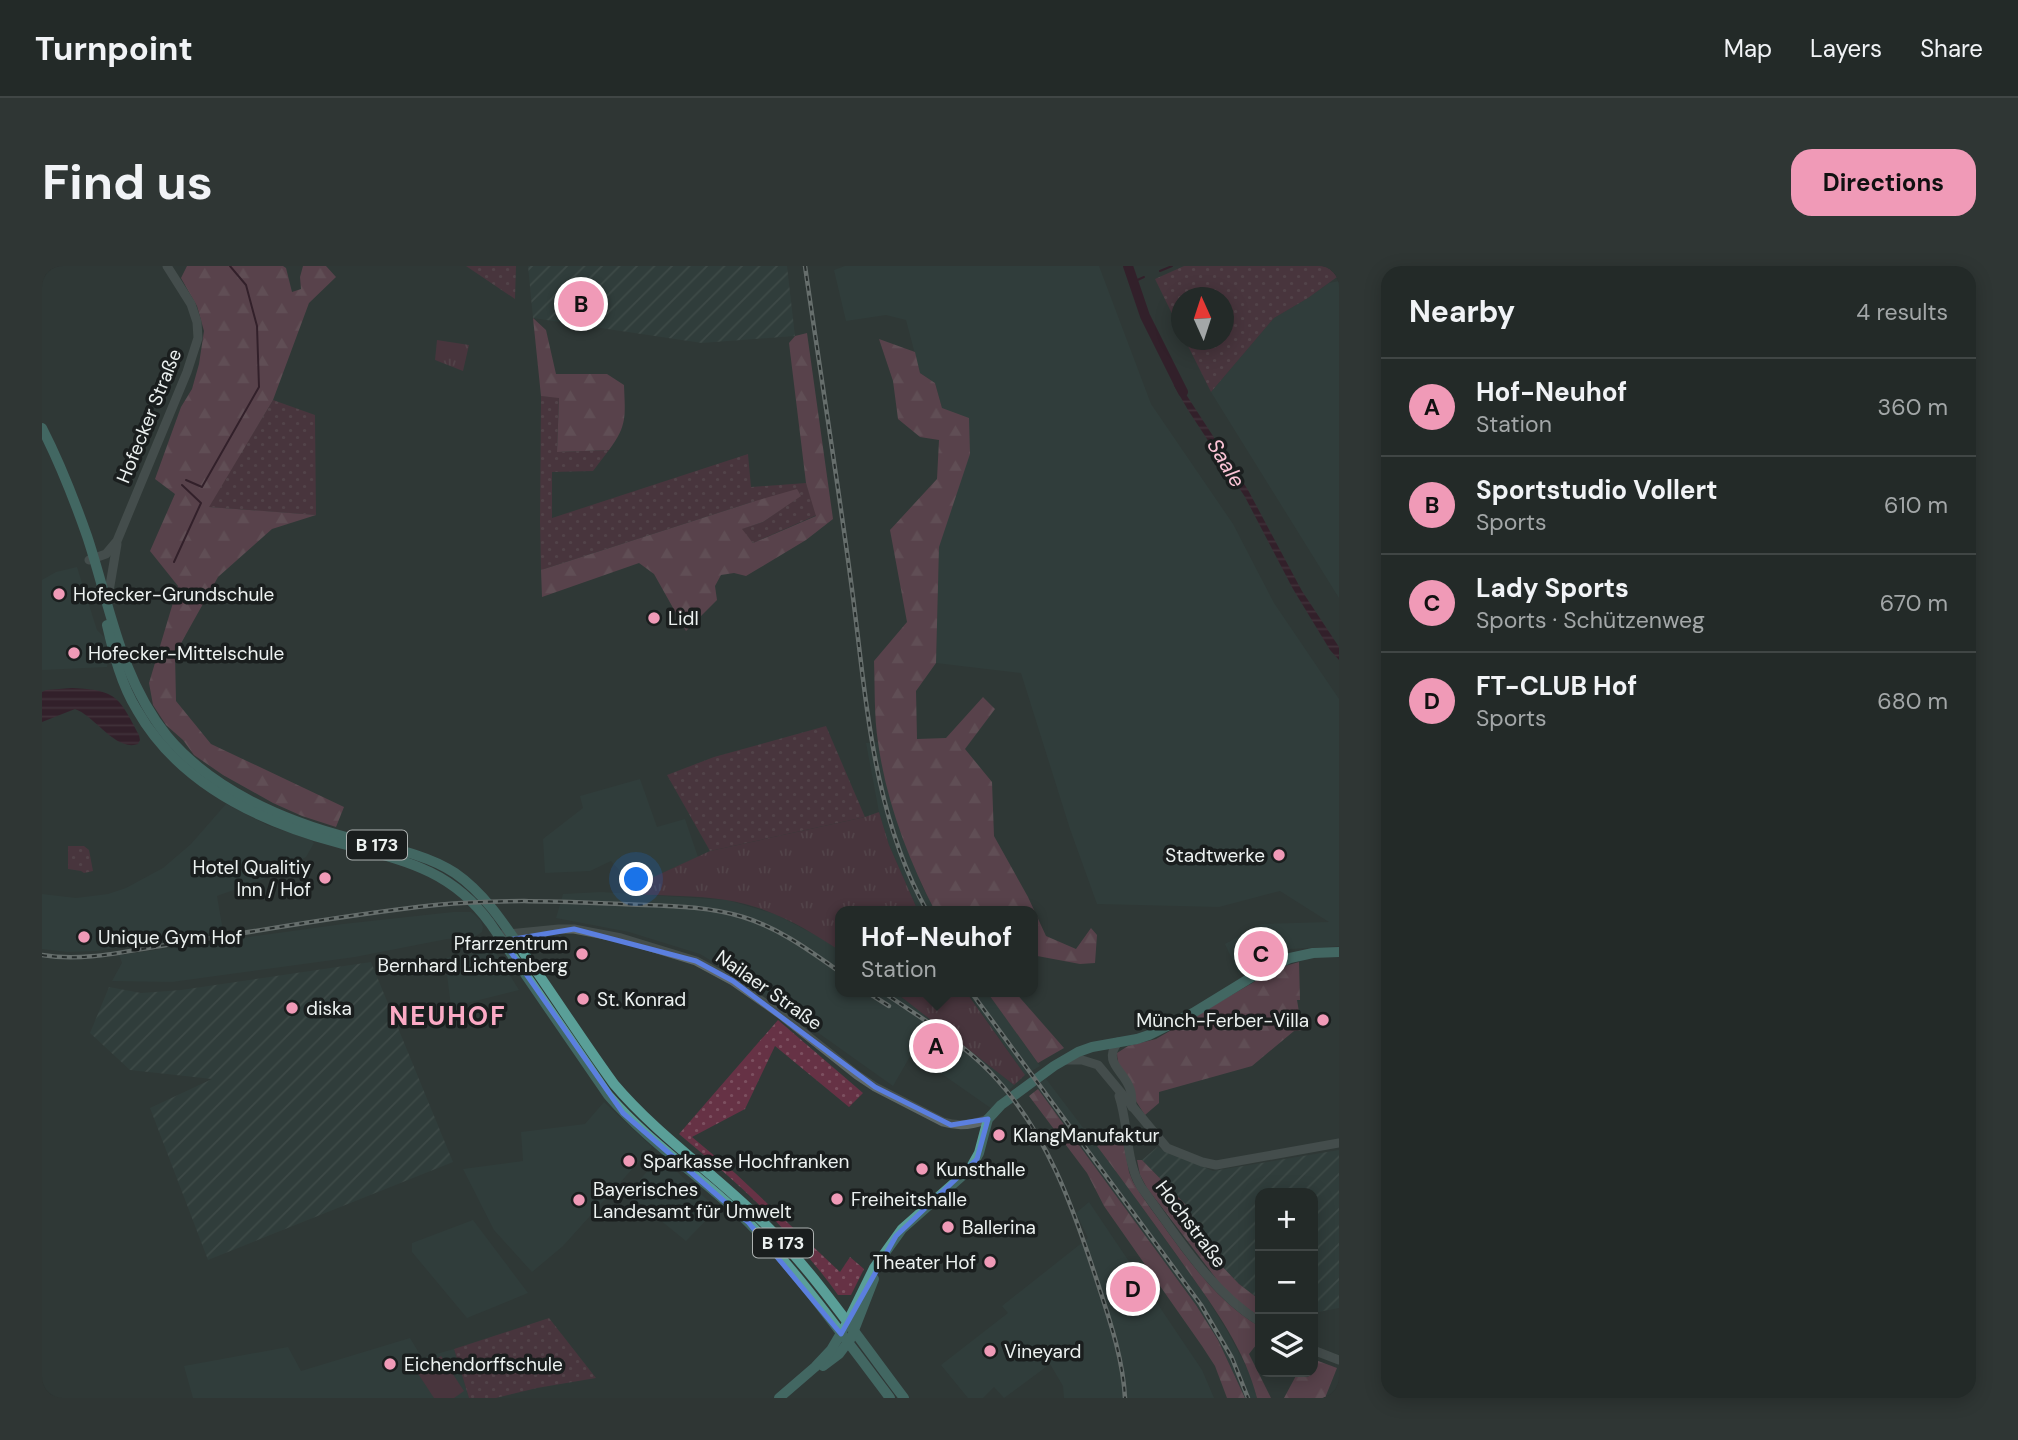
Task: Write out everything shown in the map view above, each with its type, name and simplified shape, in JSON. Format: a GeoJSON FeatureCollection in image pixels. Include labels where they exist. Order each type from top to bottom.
{"type":"FeatureCollection","features":[{"type":"Feature","properties":{"kind":"main road","name":"B 173"},"geometry":{"type":"LineString","coordinates":[[42,428],[66,479],[75,506],[116,662],[130,697],[157,741],[197,778],[222,796],[265,819],[320,838],[421,866],[468,898],[483,903]]}},
{"type":"Feature","properties":{"kind":"main road","name":"B 173"},"geometry":{"type":"LineString","coordinates":[[91,560],[123,659],[138,692],[162,729],[191,760],[234,790],[284,817],[414,855],[435,862],[455,874],[483,903],[593,1074],[623,1113],[748,1222],[787,1265],[890,1398]]}},
{"type":"Feature","properties":{"kind":"main road","name":"B 173"},"geometry":{"type":"LineString","coordinates":[[504,937],[627,1099],[657,1129],[741,1200],[790,1250],[904,1398]]}},
{"type":"Feature","properties":{"kind":"main road"},"geometry":{"type":"LineString","coordinates":[[794,1386],[825,1358],[841,1334],[871,1274],[908,1223],[970,1169],[979,1153],[988,1119],[1001,1105],[1045,1072],[1091,1047],[1143,1037],[1170,1025],[1255,975],[1290,958],[1312,953],[1339,952]]}},
{"type":"Feature","properties":{"kind":"main road"},"geometry":{"type":"LineString","coordinates":[[779,1398],[839,1354],[848,1343],[884,1254]]}},
{"type":"Feature","properties":{"kind":"street","name":"Hofecker Straße"},"geometry":{"type":"LineString","coordinates":[[107,605],[117,541],[187,372],[198,338],[197,322],[191,304],[167,266]]}},
{"type":"Feature","properties":{"kind":"street","name":"Hofecker Straße"},"geometry":{"type":"LineString","coordinates":[[91,560],[108,553],[117,541]]}},
{"type":"Feature","properties":{"kind":"street","name":"Nailaer Straße"},"geometry":{"type":"LineString","coordinates":[[504,937],[574,929],[621,938],[695,961],[733,981],[876,1087],[951,1125],[971,1125],[988,1119]]}},
{"type":"Feature","properties":{"kind":"street"},"geometry":{"type":"LineString","coordinates":[[1118,1042],[1112,1052],[1112,1058],[1130,1088],[1132,1107]]}},
{"type":"Feature","properties":{"kind":"street"},"geometry":{"type":"LineString","coordinates":[[1061,1062],[1077,1059],[1098,1065],[1167,1148],[1210,1164],[1339,1143]]}},
{"type":"Feature","properties":{"kind":"street","name":"Hochstraße"},"geometry":{"type":"LineString","coordinates":[[1116,1087],[1122,1105],[1131,1160],[1140,1187],[1207,1275],[1227,1297],[1255,1318]]}},
{"type":"Feature","properties":{"kind":"highlighted area"},"geometry":{"type":"Polygon","coordinates":[[[574,929],[696,961],[733,981],[875,1087],[951,1125],[988,1119],[977,1159],[896,1236],[841,1334],[748,1222],[623,1113],[503,941],[574,929]]]}},
{"type":"Feature","properties":{"kind":"shaded area"},"geometry":{"type":"Polygon","coordinates":[[[528,266],[787,266],[795,336],[702,343],[533,318],[528,266]]]}},
{"type":"Feature","properties":{"kind":"shaded area"},"geometry":{"type":"Polygon","coordinates":[[[845,266],[1099,266],[1151,404],[1233,524],[1274,603],[1339,699],[1339,946],[1291,949],[1239,974],[1225,944],[1262,924],[1329,922],[1280,891],[1219,907],[1097,904],[1070,829],[1021,673],[936,663],[942,408],[935,383],[920,373],[906,320],[886,315],[846,321],[834,270],[845,266]]]}},
{"type":"Feature","properties":{"kind":"shaded area"},"geometry":{"type":"Polygon","coordinates":[[[1339,281],[1339,598],[1211,392],[1274,318],[1329,283],[1339,281]]]}},
{"type":"Feature","properties":{"kind":"shaded area"},"geometry":{"type":"Polygon","coordinates":[[[77,567],[97,630],[105,638],[109,657],[107,667],[42,670],[42,580],[56,572],[77,567]]]}},
{"type":"Feature","properties":{"kind":"shaded area"},"geometry":{"type":"Polygon","coordinates":[[[878,742],[899,828],[932,906],[916,906],[889,845],[879,812],[866,743],[878,742]]]}},
{"type":"Feature","properties":{"kind":"shaded area"},"geometry":{"type":"Polygon","coordinates":[[[640,779],[657,827],[685,819],[698,857],[634,886],[611,861],[590,871],[545,873],[543,839],[583,808],[580,796],[640,779]]]}},
{"type":"Feature","properties":{"kind":"shaded area"},"geometry":{"type":"Polygon","coordinates":[[[226,804],[267,825],[314,843],[306,857],[264,879],[217,896],[223,931],[97,951],[42,949],[42,894],[76,898],[108,894],[126,888],[163,868],[191,844],[226,804]]]}},
{"type":"Feature","properties":{"kind":"shaded area"},"geometry":{"type":"Polygon","coordinates":[[[601,892],[727,900],[775,914],[835,947],[835,997],[901,997],[1014,1085],[992,1109],[912,1053],[893,1086],[751,985],[700,954],[629,932],[556,918],[563,894],[601,892]]]}},
{"type":"Feature","properties":{"kind":"shaded area"},"geometry":{"type":"Polygon","coordinates":[[[453,912],[474,914],[481,921],[482,932],[473,938],[447,939],[355,957],[172,982],[112,981],[122,963],[119,955],[343,924],[453,912]]]}},
{"type":"Feature","properties":{"kind":"shaded area"},"geometry":{"type":"Polygon","coordinates":[[[495,951],[519,990],[451,1007],[445,958],[495,951]]]}},
{"type":"Feature","properties":{"kind":"shaded area"},"geometry":{"type":"Polygon","coordinates":[[[371,962],[453,1162],[208,1260],[150,1108],[212,1079],[130,1070],[90,1033],[109,987],[141,993],[181,990],[371,962]]]}},
{"type":"Feature","properties":{"kind":"shaded area"},"geometry":{"type":"Polygon","coordinates":[[[970,997],[991,997],[1040,1066],[1025,1075],[970,997]]]}},
{"type":"Feature","properties":{"kind":"shaded area"},"geometry":{"type":"Polygon","coordinates":[[[1046,1079],[1205,1295],[1251,1375],[1257,1398],[1245,1398],[1218,1340],[1196,1305],[1036,1086],[1046,1079]]]}},
{"type":"Feature","properties":{"kind":"shaded area"},"geometry":{"type":"Polygon","coordinates":[[[604,1102],[652,1147],[563,1246],[532,1272],[494,1230],[463,1169],[523,1161],[521,1132],[585,1124],[604,1102]]]}},
{"type":"Feature","properties":{"kind":"shaded area"},"geometry":{"type":"Polygon","coordinates":[[[1157,1147],[1213,1171],[1339,1150],[1339,1308],[1318,1312],[1318,1188],[1255,1188],[1255,1296],[1216,1260],[1185,1204],[1142,1160],[1157,1147]]]}},
{"type":"Feature","properties":{"kind":"shaded area"},"geometry":{"type":"Polygon","coordinates":[[[660,1156],[717,1209],[686,1241],[628,1194],[660,1156]]]}},
{"type":"Feature","properties":{"kind":"shaded area"},"geometry":{"type":"Polygon","coordinates":[[[1089,1202],[1202,1370],[1214,1398],[1064,1398],[1063,1386],[1050,1364],[1004,1398],[994,1387],[983,1398],[968,1398],[941,1365],[1008,1313],[1002,1306],[1088,1238],[1076,1213],[1089,1202]]]}},
{"type":"Feature","properties":{"kind":"shaded area"},"geometry":{"type":"Polygon","coordinates":[[[473,1220],[528,1293],[467,1318],[412,1252],[412,1243],[473,1220]]]}},
{"type":"Feature","properties":{"kind":"shaded area"},"geometry":{"type":"Polygon","coordinates":[[[410,1338],[422,1358],[454,1349],[469,1398],[193,1398],[184,1366],[288,1347],[301,1371],[410,1338]]]}},
{"type":"Feature","properties":{"kind":"green space"},"geometry":{"type":"Polygon","coordinates":[[[187,266],[283,266],[286,268],[292,292],[301,289],[303,266],[326,266],[336,277],[309,303],[273,400],[209,507],[316,515],[272,529],[218,577],[175,654],[176,701],[211,744],[344,807],[336,827],[273,803],[223,775],[194,755],[183,740],[166,725],[153,705],[149,683],[178,586],[150,551],[175,494],[155,479],[181,407],[192,389],[204,331],[197,306],[181,278],[187,266]]]}},
{"type":"Feature","properties":{"kind":"green space"},"geometry":{"type":"Polygon","coordinates":[[[466,266],[516,266],[515,299],[466,266]]]}},
{"type":"Feature","properties":{"kind":"green space"},"geometry":{"type":"Polygon","coordinates":[[[1184,266],[1328,266],[1337,277],[1274,318],[1211,392],[1190,350],[1234,350],[1234,287],[1171,287],[1171,312],[1155,279],[1184,266]]]}},
{"type":"Feature","properties":{"kind":"green space"},"geometry":{"type":"Polygon","coordinates":[[[533,318],[546,330],[556,374],[607,374],[624,385],[624,419],[620,434],[609,450],[557,452],[559,398],[541,396],[533,318]]]}},
{"type":"Feature","properties":{"kind":"green space"},"geometry":{"type":"Polygon","coordinates":[[[807,333],[833,519],[806,540],[746,576],[734,573],[721,575],[715,586],[717,600],[686,631],[654,574],[639,563],[542,597],[541,570],[752,502],[797,489],[801,496],[763,522],[742,529],[753,543],[816,516],[806,483],[789,343],[795,336],[807,333]]]}},
{"type":"Feature","properties":{"kind":"green space"},"geometry":{"type":"Polygon","coordinates":[[[879,339],[915,352],[920,373],[935,383],[942,408],[969,418],[970,454],[939,547],[936,663],[916,691],[917,739],[946,738],[983,697],[995,709],[965,749],[992,782],[994,836],[1032,906],[933,906],[899,829],[886,786],[875,712],[874,661],[907,622],[890,530],[937,479],[939,440],[920,437],[898,419],[893,381],[879,339]]]}},
{"type":"Feature","properties":{"kind":"green space"},"geometry":{"type":"Polygon","coordinates":[[[437,340],[469,345],[463,371],[435,360],[437,340]]]}},
{"type":"Feature","properties":{"kind":"green space"},"geometry":{"type":"Polygon","coordinates":[[[541,396],[559,397],[557,452],[609,450],[593,471],[552,472],[552,518],[748,454],[751,487],[806,483],[817,515],[753,543],[741,529],[763,522],[801,495],[752,502],[541,570],[541,396]]]}},
{"type":"Feature","properties":{"kind":"green space"},"geometry":{"type":"Polygon","coordinates":[[[273,400],[315,415],[316,515],[208,507],[273,400]]]}},
{"type":"Feature","properties":{"kind":"green space"},"geometry":{"type":"Polygon","coordinates":[[[826,726],[865,817],[710,851],[667,775],[714,757],[826,726]]]}},
{"type":"Feature","properties":{"kind":"green space"},"geometry":{"type":"Polygon","coordinates":[[[879,812],[889,845],[916,906],[835,906],[835,948],[786,919],[756,907],[703,897],[634,894],[634,886],[710,851],[879,812]]]}},
{"type":"Feature","properties":{"kind":"green space"},"geometry":{"type":"Polygon","coordinates":[[[68,846],[84,846],[89,850],[93,871],[84,873],[68,869],[68,846]]]}},
{"type":"Feature","properties":{"kind":"green space"},"geometry":{"type":"Polygon","coordinates":[[[1038,919],[1046,936],[1076,949],[1091,928],[1097,935],[1095,963],[1080,964],[1038,956],[1038,919]]]}},
{"type":"Feature","properties":{"kind":"green space"},"geometry":{"type":"Polygon","coordinates":[[[1299,962],[1300,1000],[1297,1000],[1302,1030],[1294,1031],[1252,1066],[1159,1092],[1159,1103],[1145,1115],[1123,1078],[1117,1053],[1128,1046],[1156,1039],[1278,968],[1299,962]]]}},
{"type":"Feature","properties":{"kind":"green space"},"geometry":{"type":"Polygon","coordinates":[[[901,997],[970,997],[1025,1075],[1014,1085],[901,997]]]}},
{"type":"Feature","properties":{"kind":"green space"},"geometry":{"type":"Polygon","coordinates":[[[991,997],[1019,997],[1064,1048],[1038,1063],[991,997]]]}},
{"type":"Feature","properties":{"kind":"green space"},"geometry":{"type":"Polygon","coordinates":[[[778,1020],[863,1093],[849,1107],[775,1046],[745,1109],[692,1137],[735,1173],[840,1272],[850,1257],[864,1269],[851,1295],[838,1295],[784,1229],[679,1134],[778,1020]]]}},
{"type":"Feature","properties":{"kind":"green space"},"geometry":{"type":"Polygon","coordinates":[[[1038,1089],[1196,1305],[1218,1340],[1245,1398],[1227,1398],[1215,1366],[1202,1346],[1104,1206],[1087,1173],[1029,1096],[1038,1089]]]}},
{"type":"Feature","properties":{"kind":"green space"},"geometry":{"type":"Polygon","coordinates":[[[1123,1140],[1129,1172],[1145,1201],[1220,1296],[1255,1324],[1255,1346],[1249,1354],[1255,1366],[1255,1377],[1260,1377],[1271,1398],[1257,1398],[1243,1359],[1223,1323],[1097,1146],[1123,1140]]]}},
{"type":"Feature","properties":{"kind":"green space"},"geometry":{"type":"Polygon","coordinates":[[[1137,1160],[1142,1160],[1185,1204],[1216,1260],[1255,1296],[1255,1314],[1221,1285],[1140,1175],[1137,1160]]]}},
{"type":"Feature","properties":{"kind":"green space"},"geometry":{"type":"Polygon","coordinates":[[[549,1318],[596,1378],[496,1398],[469,1398],[454,1349],[549,1318]]]}},
{"type":"Feature","properties":{"kind":"green space"},"geometry":{"type":"Polygon","coordinates":[[[441,1356],[464,1391],[454,1398],[434,1398],[417,1372],[441,1356]]]}},
{"type":"Feature","properties":{"kind":"green space"},"geometry":{"type":"Polygon","coordinates":[[[1318,1361],[1337,1368],[1325,1398],[1284,1398],[1295,1377],[1318,1377],[1318,1361]]]}},
{"type":"Feature","properties":{"kind":"water"},"geometry":{"type":"Polygon","coordinates":[[[1178,382],[1248,490],[1302,591],[1339,647],[1339,660],[1330,650],[1293,589],[1245,497],[1173,384],[1178,382]]]}},
{"type":"Feature","properties":{"kind":"water"},"geometry":{"type":"Polygon","coordinates":[[[72,688],[99,691],[115,698],[139,735],[138,744],[122,743],[75,709],[42,722],[42,692],[72,688]]]}},
{"type":"Feature","properties":{"kind":"waterway"},"geometry":{"type":"LineString","coordinates":[[186,480],[202,487],[259,387],[257,326],[246,285],[230,266]]}},
{"type":"Feature","properties":{"kind":"waterway","name":"Saale"},"geometry":{"type":"LineString","coordinates":[[1128,266],[1145,316],[1183,392]]}},
{"type":"Feature","properties":{"kind":"waterway"},"geometry":{"type":"LineString","coordinates":[[1160,271],[1172,266]]}},
{"type":"Feature","properties":{"kind":"waterway"},"geometry":{"type":"LineString","coordinates":[[1133,282],[1144,277]]}},
{"type":"Feature","properties":{"kind":"waterway"},"geometry":{"type":"LineString","coordinates":[[174,562],[201,503],[182,485]]}},
{"type":"Feature","properties":{"kind":"railway"},"geometry":{"type":"LineString","coordinates":[[805,266],[874,751],[894,833],[908,873],[924,906]]}},
{"type":"Feature","properties":{"kind":"railway"},"geometry":{"type":"LineString","coordinates":[[42,955],[82,957],[108,954],[436,905],[552,901],[683,907],[728,913],[782,934],[835,968]]}},
{"type":"Feature","properties":{"kind":"railway"},"geometry":{"type":"LineString","coordinates":[[875,997],[889,1006]]}},
{"type":"Feature","properties":{"kind":"railway"},"geometry":{"type":"LineString","coordinates":[[890,997],[978,1060],[1010,1095],[1043,1145],[1068,1199],[1098,1284],[1119,1355],[1125,1398]]}},
{"type":"Feature","properties":{"kind":"railway"},"geometry":{"type":"LineString","coordinates":[[975,997],[1201,1305],[1232,1358],[1248,1398]]}},
{"type":"Feature","properties":{"kind":"place","name":"Sportstudio Vollert"},"geometry":{"type":"Point","coordinates":[581,304]}},
{"type":"Feature","properties":{"kind":"place","name":"Hofecker-Grundschule"},"geometry":{"type":"Point","coordinates":[59,594]}},
{"type":"Feature","properties":{"kind":"place","name":"Lidl"},"geometry":{"type":"Point","coordinates":[654,618]}},
{"type":"Feature","properties":{"kind":"place","name":"Hofecker-Mittelschule"},"geometry":{"type":"Point","coordinates":[74,653]}},
{"type":"Feature","properties":{"kind":"place","name":"Stadtwerke"},"geometry":{"type":"Point","coordinates":[1279,855]}},
{"type":"Feature","properties":{"kind":"place","name":"Hotel Qualitiy Inn / Hof"},"geometry":{"type":"Point","coordinates":[325,878]}},
{"type":"Feature","properties":{"kind":"place","name":"Unique Gym Hof"},"geometry":{"type":"Point","coordinates":[84,937]}},
{"type":"Feature","properties":{"kind":"place","name":"Pfarrzentrum Bernhard Lichtenberg"},"geometry":{"type":"Point","coordinates":[582,954]}},
{"type":"Feature","properties":{"kind":"place","name":"Lady Sports"},"geometry":{"type":"Point","coordinates":[1261,954]}},
{"type":"Feature","properties":{"kind":"place","name":"St. Konrad"},"geometry":{"type":"Point","coordinates":[583,999]}},
{"type":"Feature","properties":{"kind":"place","name":"diska"},"geometry":{"type":"Point","coordinates":[292,1008]}},
{"type":"Feature","properties":{"kind":"place","name":"Münch-Ferber-Villa"},"geometry":{"type":"Point","coordinates":[1323,1020]}},
{"type":"Feature","properties":{"kind":"place","name":"Hof-Neuhof"},"geometry":{"type":"Point","coordinates":[936,1046]}},
{"type":"Feature","properties":{"kind":"place","name":"KlangManufaktur"},"geometry":{"type":"Point","coordinates":[999,1135]}},
{"type":"Feature","properties":{"kind":"place","name":"Sparkasse Hochfranken"},"geometry":{"type":"Point","coordinates":[629,1161]}},
{"type":"Feature","properties":{"kind":"place","name":"Kunsthalle"},"geometry":{"type":"Point","coordinates":[922,1169]}},
{"type":"Feature","properties":{"kind":"place","name":"Freiheitshalle"},"geometry":{"type":"Point","coordinates":[837,1199]}},
{"type":"Feature","properties":{"kind":"place","name":"Bayerisches Landesamt für Umwelt"},"geometry":{"type":"Point","coordinates":[579,1200]}},
{"type":"Feature","properties":{"kind":"place","name":"Ballerina"},"geometry":{"type":"Point","coordinates":[948,1227]}},
{"type":"Feature","properties":{"kind":"place","name":"Theater Hof"},"geometry":{"type":"Point","coordinates":[990,1262]}},
{"type":"Feature","properties":{"kind":"place","name":"FT-CLUB Hof"},"geometry":{"type":"Point","coordinates":[1133,1289]}},
{"type":"Feature","properties":{"kind":"place","name":"Vineyard"},"geometry":{"type":"Point","coordinates":[990,1351]}},
{"type":"Feature","properties":{"kind":"place","name":"Eichendorffschule"},"geometry":{"type":"Point","coordinates":[390,1364]}},
{"type":"Feature","properties":{"kind":"district","name":"NEUHOF"},"geometry":{"type":"Point","coordinates":[448,1016]}}]}
